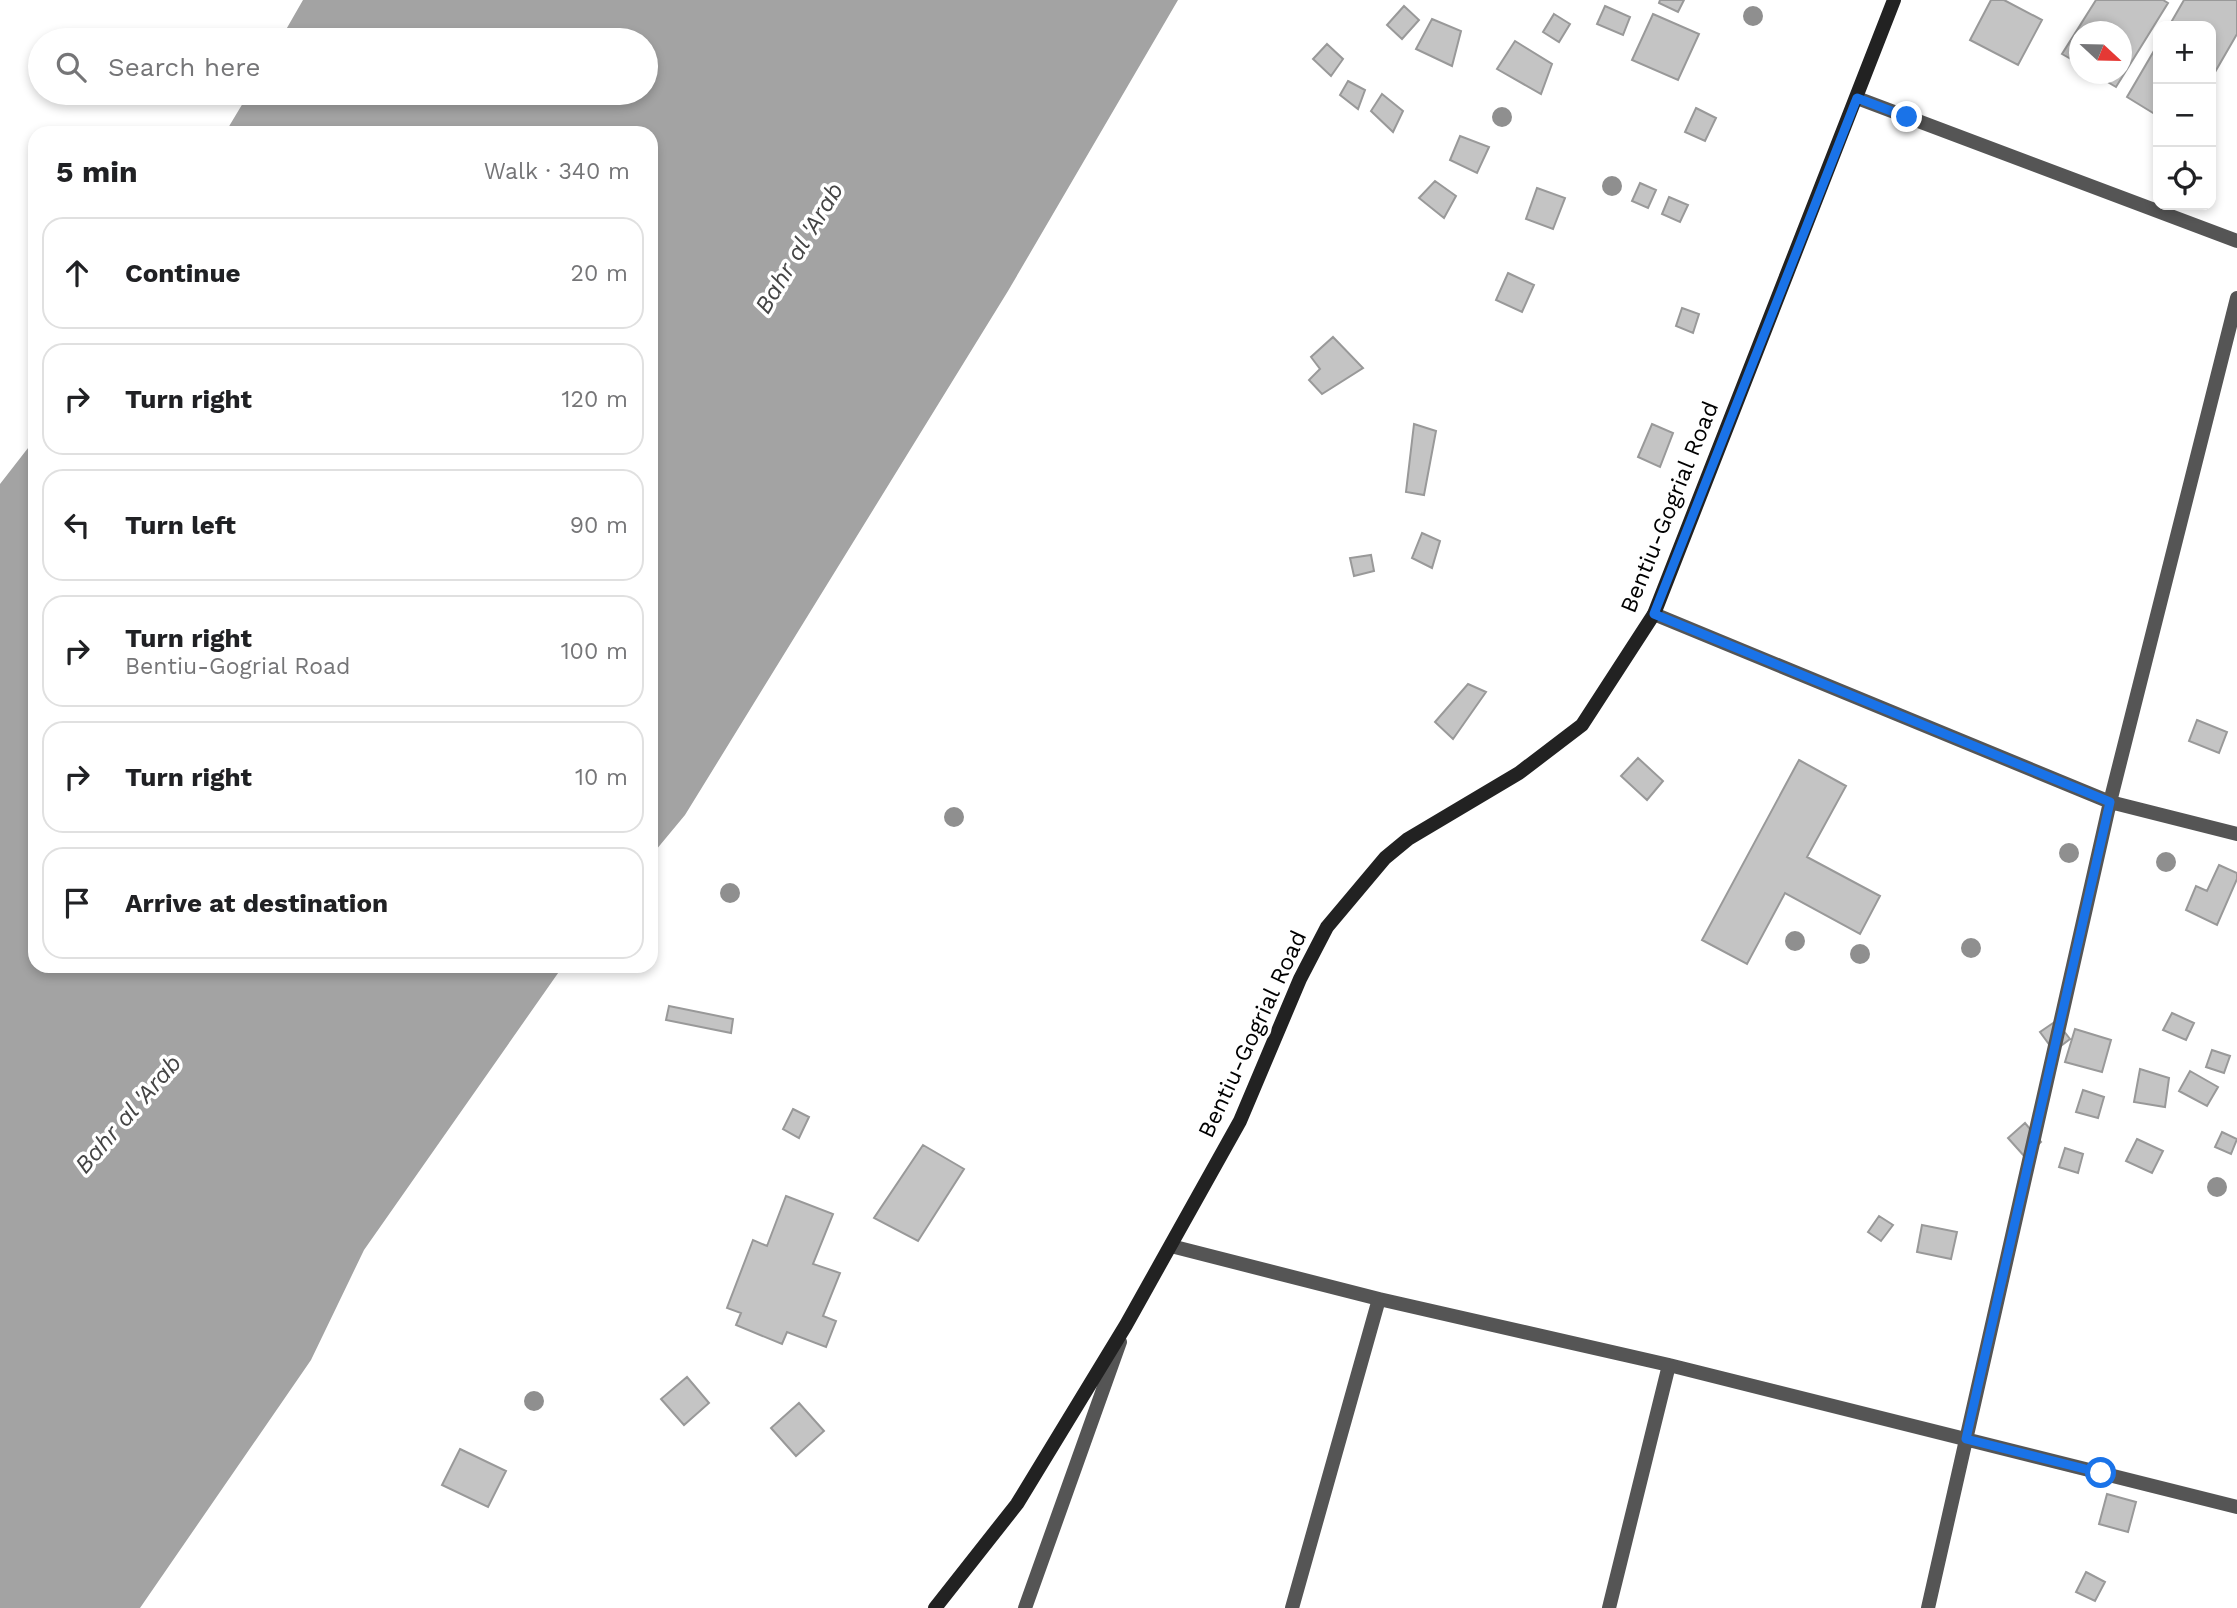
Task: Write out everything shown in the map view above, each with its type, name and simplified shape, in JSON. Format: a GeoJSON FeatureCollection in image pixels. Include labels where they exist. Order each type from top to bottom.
{"type":"FeatureCollection","features":[{"type":"Feature","properties":{"kind":"main road","name":"Bentiu-Gogrial Road"},"geometry":{"type":"LineString","coordinates":[[935,1608],[1017,1504],[1126,1325],[1240,1121],[1300,979],[1327,927],[1385,858],[1408,839],[1519,773],[1582,725],[1654,614],[1894,0]]}},
{"type":"Feature","properties":{"kind":"street"},"geometry":{"type":"LineString","coordinates":[[1857,98],[2237,240]]}},
{"type":"Feature","properties":{"kind":"street"},"geometry":{"type":"LineString","coordinates":[[1928,1608],[2110,802],[2237,298]]}},
{"type":"Feature","properties":{"kind":"street"},"geometry":{"type":"LineString","coordinates":[[1654,614],[2110,802],[2237,834]]}},
{"type":"Feature","properties":{"kind":"street"},"geometry":{"type":"LineString","coordinates":[[1171,1246],[1379,1299],[1669,1365],[2237,1507]]}},
{"type":"Feature","properties":{"kind":"street"},"geometry":{"type":"LineString","coordinates":[[1292,1608],[1379,1299]]}},
{"type":"Feature","properties":{"kind":"street"},"geometry":{"type":"LineString","coordinates":[[1025,1608],[1126,1325]]}},
{"type":"Feature","properties":{"kind":"street"},"geometry":{"type":"LineString","coordinates":[[1609,1608],[1669,1365]]}},
{"type":"Feature","properties":{"kind":"water","name":"Bahr al 'Arab"},"geometry":{"type":"Polygon","coordinates":[[[303,0],[1178,0],[1008,291],[685,815],[658,848],[658,126],[229,126],[242,105],[658,105],[658,28],[287,28],[303,0]]]}},
{"type":"Feature","properties":{"kind":"water","name":"Bahr al 'Arab"},"geometry":{"type":"Polygon","coordinates":[[[28,448],[28,973],[558,973],[364,1250],[311,1360],[140,1608],[0,1608],[0,484],[28,448]]]}},
{"type":"Feature","properties":{"kind":"building"},"geometry":{"type":"Polygon","coordinates":[[[1660,0],[1684,0],[1678,12],[1659,3],[1660,0]]]}},
{"type":"Feature","properties":{"kind":"building"},"geometry":{"type":"Polygon","coordinates":[[[1991,0],[2004,0],[2042,20],[2018,65],[1970,40],[1991,0]]]}},
{"type":"Feature","properties":{"kind":"building"},"geometry":{"type":"Polygon","coordinates":[[[2096,0],[2163,0],[2168,3],[2157,21],[2153,21],[2153,27],[2132,61],[2132,21],[2083,21],[2096,0]]]}},
{"type":"Feature","properties":{"kind":"building"},"geometry":{"type":"Polygon","coordinates":[[[2184,0],[2237,0],[2237,34],[2216,70],[2216,21],[2172,21],[2184,0]]]}},
{"type":"Feature","properties":{"kind":"building"},"geometry":{"type":"Polygon","coordinates":[[[1404,6],[1419,20],[1402,39],[1387,25],[1404,6]]]}},
{"type":"Feature","properties":{"kind":"building"},"geometry":{"type":"Polygon","coordinates":[[[1605,6],[1630,17],[1623,35],[1597,24],[1605,6]]]}},
{"type":"Feature","properties":{"kind":"building"},"geometry":{"type":"Polygon","coordinates":[[[1554,14],[1570,24],[1559,42],[1543,32],[1554,14]]]}},
{"type":"Feature","properties":{"kind":"building"},"geometry":{"type":"Polygon","coordinates":[[[1653,14],[1699,34],[1678,80],[1632,60],[1653,14]]]}},
{"type":"Feature","properties":{"kind":"building"},"geometry":{"type":"Polygon","coordinates":[[[1432,19],[1461,31],[1452,66],[1416,49],[1432,19]]]}},
{"type":"Feature","properties":{"kind":"building"},"geometry":{"type":"Polygon","coordinates":[[[1515,41],[1552,64],[1541,94],[1497,69],[1515,41]]]}},
{"type":"Feature","properties":{"kind":"building"},"geometry":{"type":"Polygon","coordinates":[[[2069,43],[2069,58],[2062,54],[2069,43]]]}},
{"type":"Feature","properties":{"kind":"building"},"geometry":{"type":"Polygon","coordinates":[[[1327,44],[1343,59],[1331,76],[1313,59],[1327,44]]]}},
{"type":"Feature","properties":{"kind":"building"},"geometry":{"type":"Polygon","coordinates":[[[2153,53],[2153,113],[2127,97],[2153,53]]]}},
{"type":"Feature","properties":{"kind":"building"},"geometry":{"type":"Polygon","coordinates":[[[1348,81],[1365,90],[1358,109],[1340,95],[1348,81]]]}},
{"type":"Feature","properties":{"kind":"building"},"geometry":{"type":"Polygon","coordinates":[[[1382,94],[1403,111],[1393,132],[1371,111],[1382,94]]]}},
{"type":"Feature","properties":{"kind":"building"},"geometry":{"type":"Polygon","coordinates":[[[1696,108],[1716,118],[1705,141],[1685,132],[1696,108]]]}},
{"type":"Feature","properties":{"kind":"building"},"geometry":{"type":"Polygon","coordinates":[[[1460,136],[1489,147],[1477,173],[1450,160],[1460,136]]]}},
{"type":"Feature","properties":{"kind":"building"},"geometry":{"type":"Polygon","coordinates":[[[1435,181],[1456,196],[1444,218],[1419,198],[1435,181]]]}},
{"type":"Feature","properties":{"kind":"building"},"geometry":{"type":"Polygon","coordinates":[[[1640,183],[1656,190],[1648,208],[1632,201],[1640,183]]]}},
{"type":"Feature","properties":{"kind":"building"},"geometry":{"type":"Polygon","coordinates":[[[1537,188],[1565,198],[1553,229],[1526,219],[1537,188]]]}},
{"type":"Feature","properties":{"kind":"building"},"geometry":{"type":"Polygon","coordinates":[[[1669,197],[1688,205],[1680,222],[1662,214],[1669,197]]]}},
{"type":"Feature","properties":{"kind":"building"},"geometry":{"type":"Polygon","coordinates":[[[1508,273],[1534,285],[1522,312],[1496,300],[1508,273]]]}},
{"type":"Feature","properties":{"kind":"building"},"geometry":{"type":"Polygon","coordinates":[[[1682,308],[1699,314],[1693,333],[1676,326],[1682,308]]]}},
{"type":"Feature","properties":{"kind":"building"},"geometry":{"type":"Polygon","coordinates":[[[1333,337],[1363,368],[1322,394],[1309,380],[1320,369],[1311,357],[1333,337]]]}},
{"type":"Feature","properties":{"kind":"building"},"geometry":{"type":"Polygon","coordinates":[[[1414,424],[1436,431],[1424,495],[1406,492],[1414,424]]]}},
{"type":"Feature","properties":{"kind":"building"},"geometry":{"type":"Polygon","coordinates":[[[1652,424],[1673,433],[1660,467],[1638,457],[1652,424]]]}},
{"type":"Feature","properties":{"kind":"building"},"geometry":{"type":"Polygon","coordinates":[[[1422,533],[1440,541],[1432,568],[1412,558],[1422,533]]]}},
{"type":"Feature","properties":{"kind":"building"},"geometry":{"type":"Polygon","coordinates":[[[1371,555],[1374,571],[1354,576],[1350,558],[1371,555]]]}},
{"type":"Feature","properties":{"kind":"building"},"geometry":{"type":"Polygon","coordinates":[[[1468,684],[1486,692],[1453,739],[1435,722],[1468,684]]]}},
{"type":"Feature","properties":{"kind":"building"},"geometry":{"type":"Polygon","coordinates":[[[2197,720],[2227,732],[2219,753],[2189,741],[2197,720]]]}},
{"type":"Feature","properties":{"kind":"building"},"geometry":{"type":"Polygon","coordinates":[[[1638,758],[1663,781],[1647,800],[1621,776],[1638,758]]]}},
{"type":"Feature","properties":{"kind":"building"},"geometry":{"type":"Polygon","coordinates":[[[1799,760],[1846,786],[1807,857],[1880,896],[1860,934],[1785,893],[1747,964],[1702,940],[1799,760]]]}},
{"type":"Feature","properties":{"kind":"building"},"geometry":{"type":"Polygon","coordinates":[[[2219,865],[2237,873],[2237,879],[2217,925],[2186,910],[2196,886],[2207,891],[2219,865]]]}},
{"type":"Feature","properties":{"kind":"building"},"geometry":{"type":"Polygon","coordinates":[[[669,1006],[733,1019],[731,1033],[666,1020],[669,1006]]]}},
{"type":"Feature","properties":{"kind":"building"},"geometry":{"type":"Polygon","coordinates":[[[2172,1013],[2194,1023],[2186,1040],[2163,1030],[2172,1013]]]}},
{"type":"Feature","properties":{"kind":"building"},"geometry":{"type":"Polygon","coordinates":[[[2056,1021],[2070,1039],[2054,1051],[2040,1032],[2056,1021]]]}},
{"type":"Feature","properties":{"kind":"building"},"geometry":{"type":"Polygon","coordinates":[[[2075,1029],[2111,1040],[2102,1072],[2065,1062],[2075,1029]]]}},
{"type":"Feature","properties":{"kind":"building"},"geometry":{"type":"Polygon","coordinates":[[[2212,1050],[2230,1056],[2224,1073],[2206,1067],[2212,1050]]]}},
{"type":"Feature","properties":{"kind":"building"},"geometry":{"type":"Polygon","coordinates":[[[2140,1069],[2169,1078],[2165,1107],[2134,1102],[2140,1069]]]}},
{"type":"Feature","properties":{"kind":"building"},"geometry":{"type":"Polygon","coordinates":[[[2190,1071],[2218,1087],[2207,1106],[2179,1091],[2190,1071]]]}},
{"type":"Feature","properties":{"kind":"building"},"geometry":{"type":"Polygon","coordinates":[[[2083,1090],[2104,1097],[2098,1118],[2076,1112],[2083,1090]]]}},
{"type":"Feature","properties":{"kind":"building"},"geometry":{"type":"Polygon","coordinates":[[[793,1109],[809,1117],[799,1138],[783,1129],[793,1109]]]}},
{"type":"Feature","properties":{"kind":"building"},"geometry":{"type":"Polygon","coordinates":[[[2025,1123],[2041,1142],[2025,1157],[2008,1138],[2025,1123]]]}},
{"type":"Feature","properties":{"kind":"building"},"geometry":{"type":"Polygon","coordinates":[[[2222,1132],[2237,1139],[2231,1154],[2215,1147],[2222,1132]]]}},
{"type":"Feature","properties":{"kind":"building"},"geometry":{"type":"Polygon","coordinates":[[[2137,1139],[2163,1151],[2152,1173],[2126,1161],[2137,1139]]]}},
{"type":"Feature","properties":{"kind":"building"},"geometry":{"type":"Polygon","coordinates":[[[923,1145],[964,1169],[918,1241],[874,1218],[923,1145]]]}},
{"type":"Feature","properties":{"kind":"building"},"geometry":{"type":"Polygon","coordinates":[[[2065,1148],[2083,1154],[2078,1173],[2059,1167],[2065,1148]]]}},
{"type":"Feature","properties":{"kind":"building"},"geometry":{"type":"Polygon","coordinates":[[[786,1196],[833,1214],[813,1264],[840,1273],[823,1316],[836,1321],[826,1347],[787,1332],[782,1344],[736,1325],[741,1313],[727,1308],[753,1240],[767,1246],[786,1196]]]}},
{"type":"Feature","properties":{"kind":"building"},"geometry":{"type":"Polygon","coordinates":[[[1879,1216],[1893,1225],[1881,1241],[1868,1232],[1879,1216]]]}},
{"type":"Feature","properties":{"kind":"building"},"geometry":{"type":"Polygon","coordinates":[[[1922,1225],[1957,1232],[1951,1259],[1917,1252],[1922,1225]]]}},
{"type":"Feature","properties":{"kind":"building"},"geometry":{"type":"Polygon","coordinates":[[[687,1377],[709,1403],[684,1425],[661,1399],[687,1377]]]}},
{"type":"Feature","properties":{"kind":"building"},"geometry":{"type":"Polygon","coordinates":[[[799,1403],[824,1431],[796,1456],[771,1428],[799,1403]]]}},
{"type":"Feature","properties":{"kind":"building"},"geometry":{"type":"Polygon","coordinates":[[[460,1449],[506,1471],[488,1507],[442,1485],[460,1449]]]}},
{"type":"Feature","properties":{"kind":"building"},"geometry":{"type":"Polygon","coordinates":[[[2107,1494],[2136,1502],[2128,1532],[2099,1524],[2107,1494]]]}},
{"type":"Feature","properties":{"kind":"building"},"geometry":{"type":"Polygon","coordinates":[[[2086,1572],[2105,1582],[2095,1601],[2076,1592],[2086,1572]]]}},
{"type":"Feature","properties":{"kind":"route"},"geometry":{"type":"LineString","coordinates":[[1907,117],[1857,98],[1654,614],[2110,802],[1966,1439],[2101,1473]]}}]}
